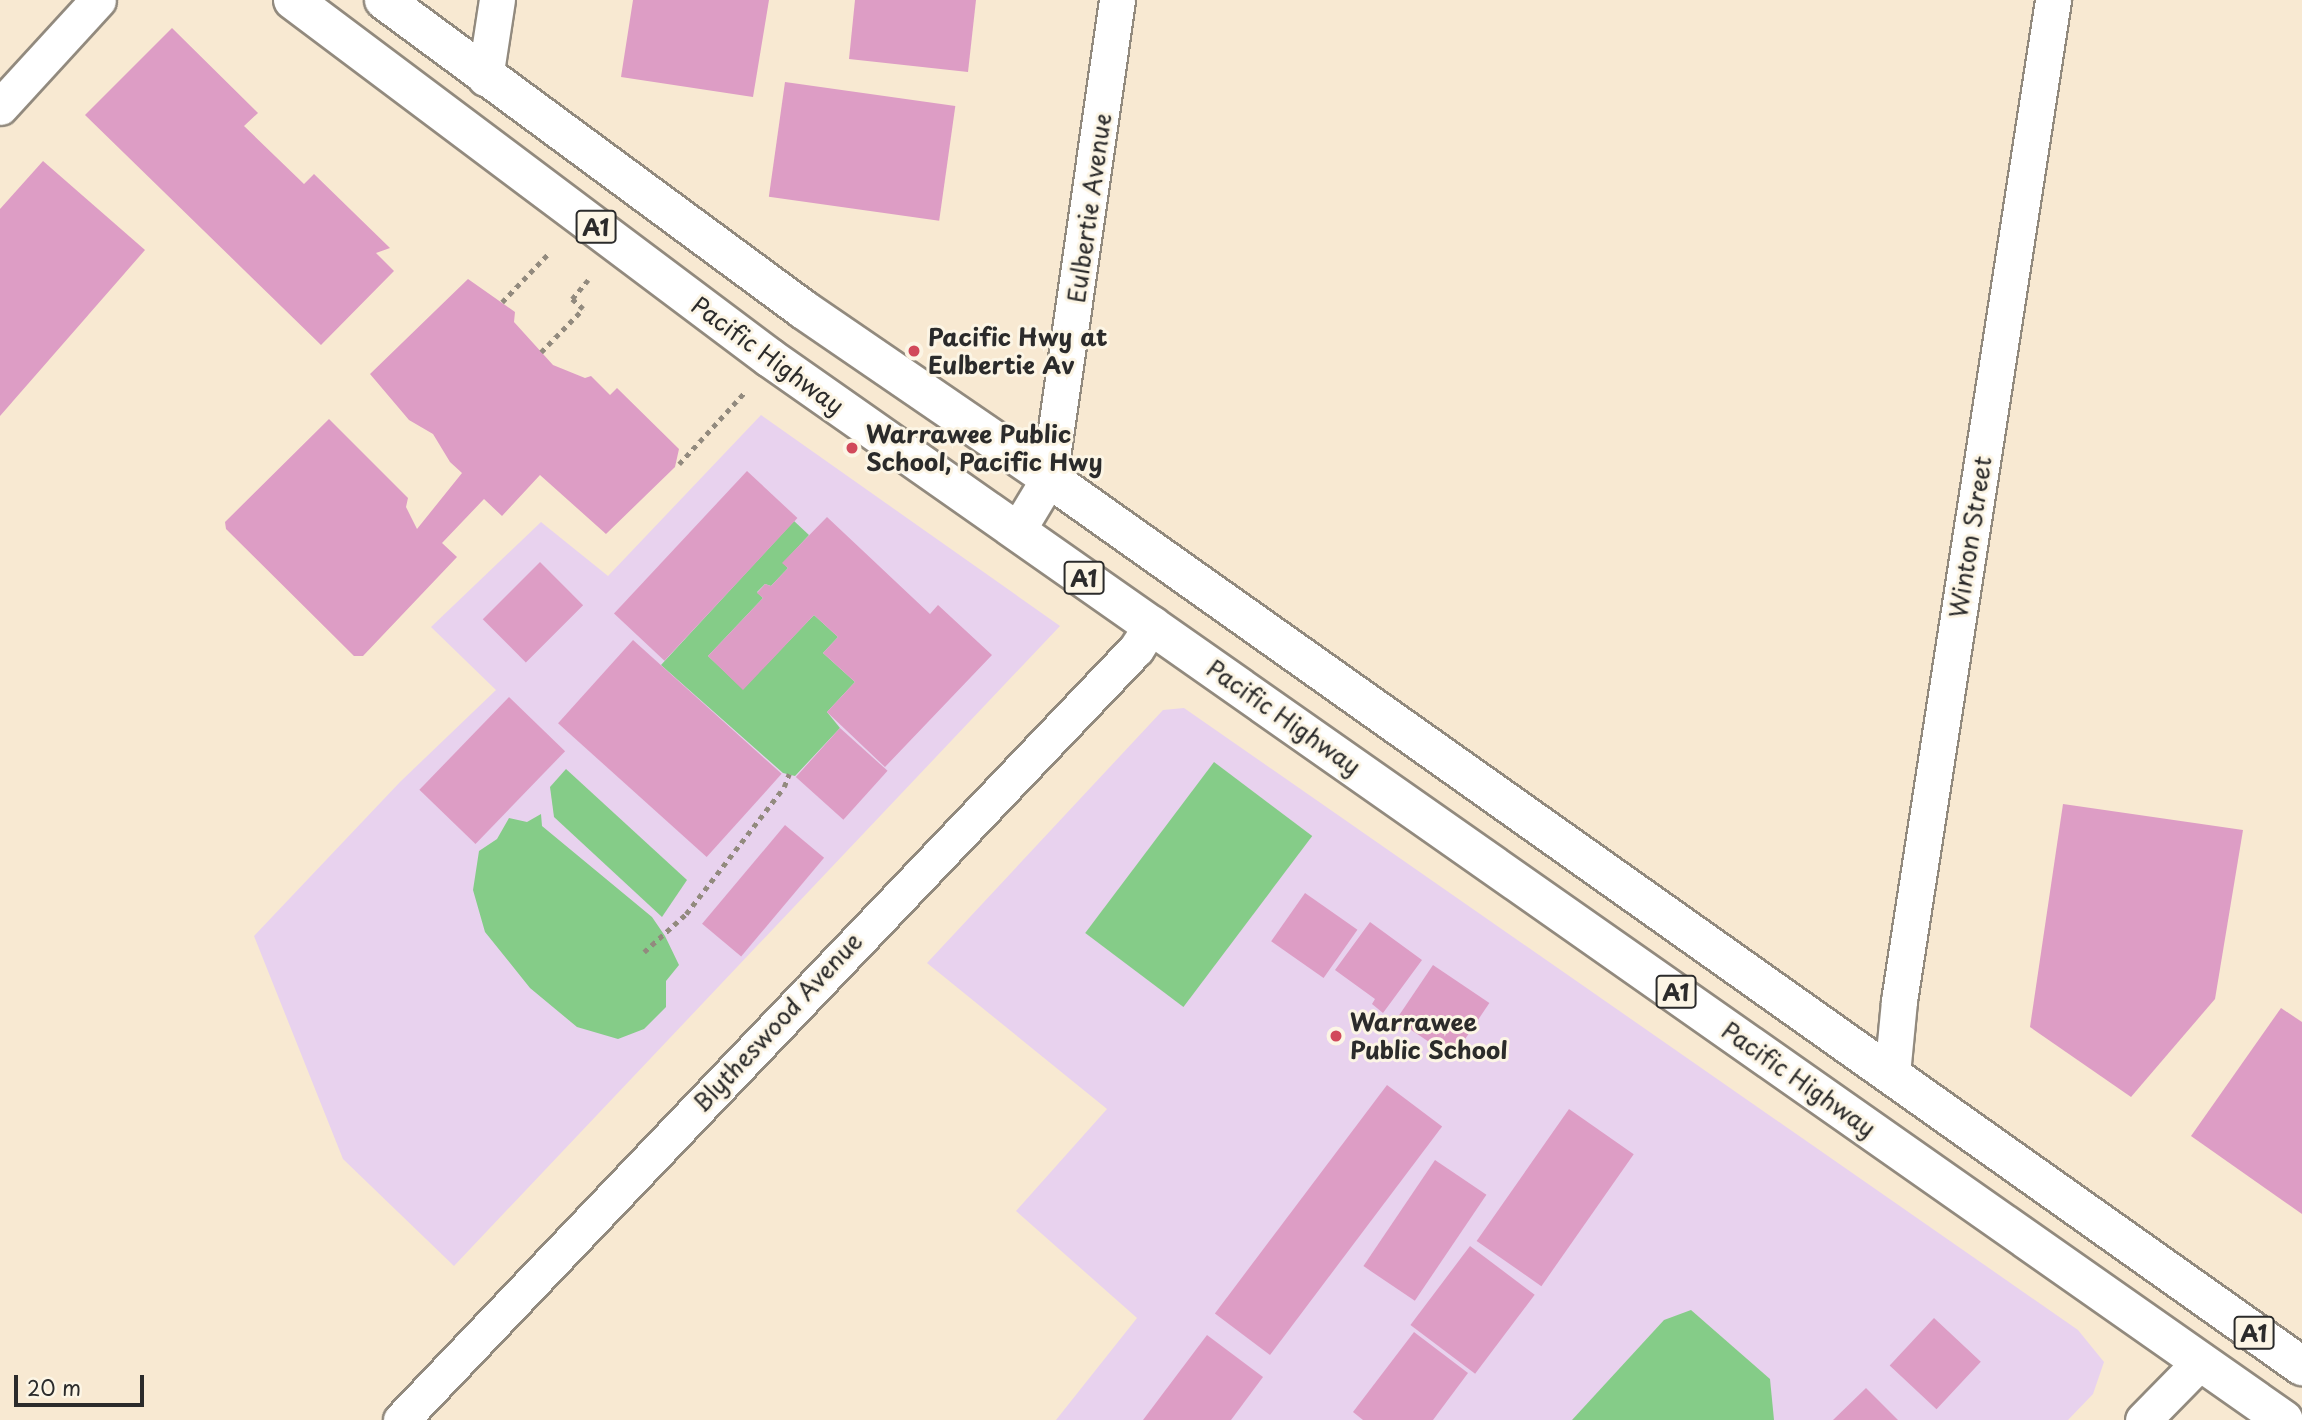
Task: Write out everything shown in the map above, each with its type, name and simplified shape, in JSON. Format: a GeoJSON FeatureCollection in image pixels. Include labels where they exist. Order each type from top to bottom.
{"type":"FeatureCollection","features":[{"type":"Feature","properties":{"kind":"highway","name":"Pacific Highway"},"geometry":{"type":"LineString","coordinates":[[293,0],[770,358],[2284,1420]]}},
{"type":"Feature","properties":{"kind":"highway","name":"A1"},"geometry":{"type":"LineString","coordinates":[[384,0],[485,78],[804,310],[1049,478],[2302,1366]]}},
{"type":"Feature","properties":{"kind":"street"},"geometry":{"type":"LineString","coordinates":[[0,107],[98,0]]}},
{"type":"Feature","properties":{"kind":"street"},"geometry":{"type":"LineString","coordinates":[[485,78],[497,0]]}},
{"type":"Feature","properties":{"kind":"street","name":"Eulbertie Avenue"},"geometry":{"type":"LineString","coordinates":[[1017,531],[1049,478],[1118,0]]}},
{"type":"Feature","properties":{"kind":"street","name":"Winton Street"},"geometry":{"type":"LineString","coordinates":[[1892,1074],[1899,1001],[2053,0]]}},
{"type":"Feature","properties":{"kind":"street","name":"Blytheswood Avenue"},"geometry":{"type":"LineString","coordinates":[[401,1420],[1136,649],[1152,624]]}},
{"type":"Feature","properties":{"kind":"street"},"geometry":{"type":"LineString","coordinates":[[2143,1420],[2201,1361]]}},
{"type":"Feature","properties":{"kind":"path"},"geometry":{"type":"LineString","coordinates":[[502,302],[549,253]]}},
{"type":"Feature","properties":{"kind":"path"},"geometry":{"type":"LineString","coordinates":[[541,352],[583,309],[572,299],[588,280]]}},
{"type":"Feature","properties":{"kind":"path"},"geometry":{"type":"LineString","coordinates":[[679,464],[748,388]]}},
{"type":"Feature","properties":{"kind":"path"},"geometry":{"type":"LineString","coordinates":[[644,952],[685,914],[784,787],[789,774]]}},
{"type":"Feature","properties":{"kind":"shaded area"},"geometry":{"type":"Polygon","coordinates":[[[761,415],[1060,626],[454,1266],[343,1159],[254,936],[400,782],[496,690],[431,627],[541,522],[608,576],[761,415]]]}},
{"type":"Feature","properties":{"kind":"shaded area","name":"Warrawee Public School"},"geometry":{"type":"Polygon","coordinates":[[[1184,708],[2078,1330],[2104,1362],[2093,1394],[2068,1420],[1056,1420],[1137,1318],[1016,1211],[1107,1109],[927,963],[1163,710],[1184,708]]]}},
{"type":"Feature","properties":{"kind":"green space"},"geometry":{"type":"Polygon","coordinates":[[[794,521],[809,535],[783,563],[788,568],[771,586],[765,584],[757,592],[763,598],[708,656],[743,689],[814,615],[838,637],[823,653],[855,682],[827,712],[840,728],[795,776],[783,773],[661,665],[794,521]]]}},
{"type":"Feature","properties":{"kind":"green space"},"geometry":{"type":"Polygon","coordinates":[[[1214,762],[1312,836],[1183,1007],[1085,933],[1214,762]]]}},
{"type":"Feature","properties":{"kind":"green space"},"geometry":{"type":"Polygon","coordinates":[[[566,769],[687,880],[662,917],[554,817],[550,787],[566,769]]]}},
{"type":"Feature","properties":{"kind":"green space"},"geometry":{"type":"Polygon","coordinates":[[[541,814],[542,826],[652,917],[679,965],[666,981],[666,1007],[644,1029],[618,1039],[577,1027],[530,988],[485,932],[473,890],[479,851],[497,839],[509,818],[527,822],[541,814]]]}},
{"type":"Feature","properties":{"kind":"green space"},"geometry":{"type":"Polygon","coordinates":[[[1691,1310],[1770,1379],[1774,1420],[1572,1420],[1664,1320],[1691,1310]]]}},
{"type":"Feature","properties":{"kind":"building"},"geometry":{"type":"Polygon","coordinates":[[[633,0],[769,0],[753,97],[621,77],[633,0]]]}},
{"type":"Feature","properties":{"kind":"building"},"geometry":{"type":"Polygon","coordinates":[[[855,0],[976,0],[968,72],[849,59],[855,0]]]}},
{"type":"Feature","properties":{"kind":"building"},"geometry":{"type":"Polygon","coordinates":[[[172,28],[258,113],[244,126],[304,184],[314,174],[390,248],[376,253],[394,271],[321,345],[85,115],[172,28]]]}},
{"type":"Feature","properties":{"kind":"building"},"geometry":{"type":"Polygon","coordinates":[[[785,82],[955,106],[939,221],[769,197],[785,82]]]}},
{"type":"Feature","properties":{"kind":"building"},"geometry":{"type":"Polygon","coordinates":[[[43,161],[145,250],[0,416],[0,209],[43,161]]]}},
{"type":"Feature","properties":{"kind":"building"},"geometry":{"type":"Polygon","coordinates":[[[468,279],[515,312],[514,322],[553,365],[585,378],[591,376],[610,395],[617,388],[679,449],[675,467],[606,534],[540,475],[502,516],[484,499],[442,543],[457,557],[363,656],[354,656],[226,529],[225,522],[329,419],[408,498],[406,507],[417,529],[462,473],[450,462],[433,434],[409,420],[370,374],[468,279]]]}},
{"type":"Feature","properties":{"kind":"building"},"geometry":{"type":"Polygon","coordinates":[[[747,471],[797,518],[664,661],[614,614],[747,471]]]}},
{"type":"Feature","properties":{"kind":"building"},"geometry":{"type":"Polygon","coordinates":[[[827,517],[930,614],[938,605],[992,655],[885,767],[827,712],[855,682],[823,653],[838,637],[814,615],[743,690],[708,656],[763,598],[757,593],[765,584],[771,586],[788,568],[782,563],[827,517]]]}},
{"type":"Feature","properties":{"kind":"building"},"geometry":{"type":"Polygon","coordinates":[[[540,562],[583,605],[526,662],[483,619],[540,562]]]}},
{"type":"Feature","properties":{"kind":"building"},"geometry":{"type":"Polygon","coordinates":[[[633,640],[782,774],[707,857],[558,723],[633,640]]]}},
{"type":"Feature","properties":{"kind":"building"},"geometry":{"type":"Polygon","coordinates":[[[509,697],[565,751],[475,844],[419,790],[509,697]]]}},
{"type":"Feature","properties":{"kind":"building"},"geometry":{"type":"Polygon","coordinates":[[[840,728],[888,771],[843,820],[796,777],[840,728]]]}},
{"type":"Feature","properties":{"kind":"building"},"geometry":{"type":"Polygon","coordinates":[[[2063,804],[2243,830],[2215,999],[2131,1097],[2030,1027],[2063,804]]]}},
{"type":"Feature","properties":{"kind":"building"},"geometry":{"type":"Polygon","coordinates":[[[785,825],[824,858],[741,957],[702,924],[785,825]]]}},
{"type":"Feature","properties":{"kind":"building"},"geometry":{"type":"Polygon","coordinates":[[[1305,893],[1357,930],[1324,978],[1271,941],[1305,893]]]}},
{"type":"Feature","properties":{"kind":"building"},"geometry":{"type":"Polygon","coordinates":[[[1370,922],[1422,960],[1383,1013],[1372,1004],[1375,999],[1335,970],[1370,922]]]}},
{"type":"Feature","properties":{"kind":"building"},"geometry":{"type":"Polygon","coordinates":[[[1433,965],[1489,1003],[1452,1058],[1396,1020],[1433,965]]]}},
{"type":"Feature","properties":{"kind":"building"},"geometry":{"type":"Polygon","coordinates":[[[2281,1008],[2302,1022],[2302,1214],[2191,1136],[2281,1008]]]}},
{"type":"Feature","properties":{"kind":"building"},"geometry":{"type":"Polygon","coordinates":[[[1387,1085],[1442,1127],[1270,1355],[1215,1313],[1387,1085]]]}},
{"type":"Feature","properties":{"kind":"building"},"geometry":{"type":"Polygon","coordinates":[[[1569,1109],[1634,1154],[1541,1286],[1477,1241],[1569,1109]]]}},
{"type":"Feature","properties":{"kind":"building"},"geometry":{"type":"Polygon","coordinates":[[[1435,1160],[1486,1195],[1415,1301],[1363,1266],[1435,1160]]]}},
{"type":"Feature","properties":{"kind":"building"},"geometry":{"type":"Polygon","coordinates":[[[1470,1246],[1535,1295],[1475,1374],[1410,1325],[1470,1246]]]}},
{"type":"Feature","properties":{"kind":"building"},"geometry":{"type":"Polygon","coordinates":[[[1934,1318],[1981,1362],[1936,1409],[1890,1366],[1934,1318]]]}},
{"type":"Feature","properties":{"kind":"building"},"geometry":{"type":"Polygon","coordinates":[[[1414,1332],[1468,1373],[1433,1420],[1363,1420],[1353,1412],[1414,1332]]]}},
{"type":"Feature","properties":{"kind":"building"},"geometry":{"type":"Polygon","coordinates":[[[1207,1335],[1263,1377],[1231,1420],[1143,1420],[1207,1335]]]}},
{"type":"Feature","properties":{"kind":"building"},"geometry":{"type":"Polygon","coordinates":[[[1866,1388],[1898,1420],[1833,1420],[1866,1388]]]}},
{"type":"Feature","properties":{"kind":"place","name":"Pacific Hwy at Eulbertie Av"},"geometry":{"type":"Point","coordinates":[914,351]}},
{"type":"Feature","properties":{"kind":"place","name":"Warrawee Public School, Pacific Hwy"},"geometry":{"type":"Point","coordinates":[852,448]}},
{"type":"Feature","properties":{"kind":"place","name":"Warrawee Public School"},"geometry":{"type":"Point","coordinates":[1336,1036]}}]}
